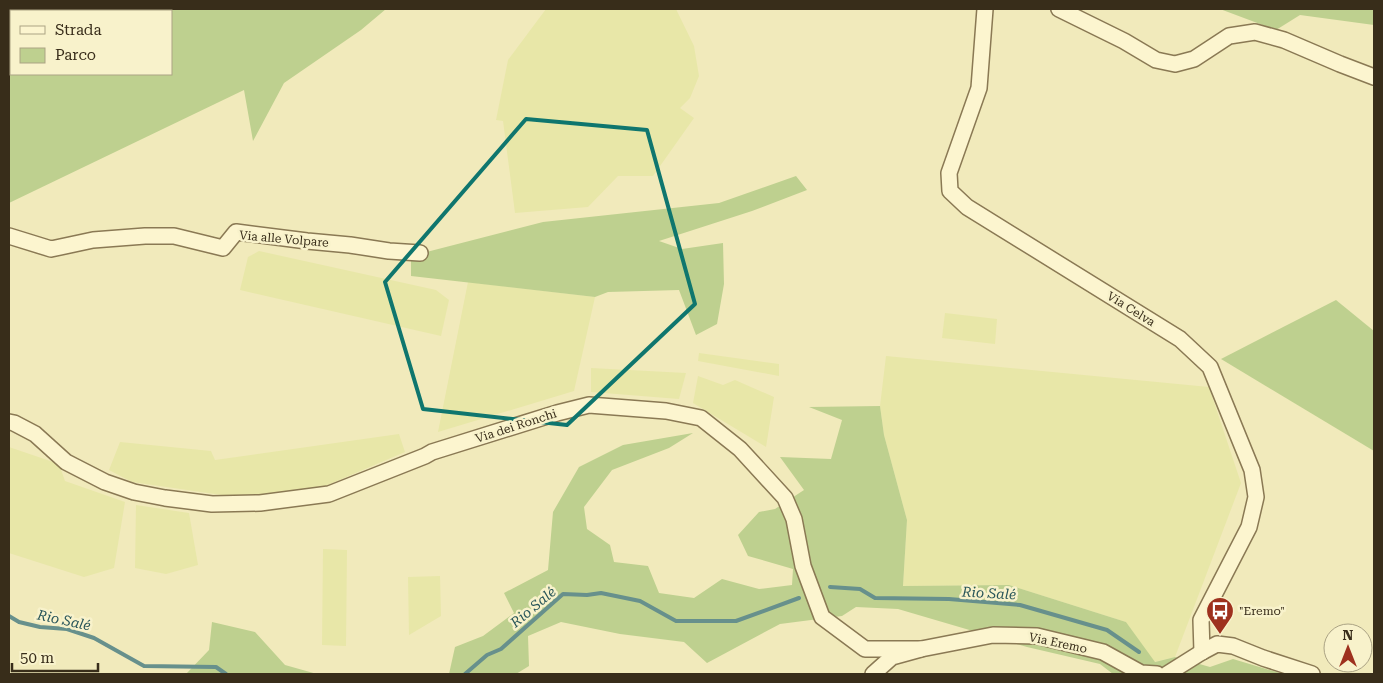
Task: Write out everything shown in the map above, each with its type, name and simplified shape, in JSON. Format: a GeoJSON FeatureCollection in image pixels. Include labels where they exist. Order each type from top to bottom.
{"type":"FeatureCollection","features":[{"type":"Feature","properties":{"kind":"street","name":"Via Celva"},"geometry":{"type":"LineString","coordinates":[[986,9],[979,88],[949,173],[950,190],[967,207],[1180,339],[1210,367],[1252,470],[1256,497],[1249,527],[1201,620],[1202,652]]}},
{"type":"Feature","properties":{"kind":"street"},"geometry":{"type":"LineString","coordinates":[[1059,9],[1124,41],[1156,60],[1174,64],[1194,59],[1229,36],[1255,32],[1284,40],[1374,77]]}},
{"type":"Feature","properties":{"kind":"street","name":"Via alle Volpare"},"geometry":{"type":"LineString","coordinates":[[9,236],[51,249],[93,240],[145,236],[174,236],[224,248],[236,232],[389,251],[420,253]]}},
{"type":"Feature","properties":{"kind":"street","name":"Via dei Ronchi"},"geometry":{"type":"LineString","coordinates":[[9,422],[35,434],[66,462],[105,482],[134,492],[212,504],[260,504],[329,494],[432,452],[589,405],[666,411],[701,418],[740,449],[785,498],[794,519],[802,566],[822,617],[864,649],[921,649]]}},
{"type":"Feature","properties":{"kind":"street","name":"Via Eremo"},"geometry":{"type":"LineString","coordinates":[[873,674],[892,657],[921,649],[993,635],[1037,636],[1103,652],[1141,674],[1157,674]]}},
{"type":"Feature","properties":{"kind":"street"},"geometry":{"type":"LineString","coordinates":[[1167,674],[1217,644],[1233,646],[1262,658],[1312,674]]}},
{"type":"Feature","properties":{"kind":"highlighted area"},"geometry":{"type":"Polygon","coordinates":[[[526,119],[647,130],[695,304],[567,425],[423,409],[385,282],[526,119]]]}},
{"type":"Feature","properties":{"kind":"shaded area"},"geometry":{"type":"Polygon","coordinates":[[[546,9],[676,9],[694,46],[699,76],[690,98],[680,108],[694,118],[653,176],[618,176],[588,207],[515,213],[503,121],[496,120],[508,60],[546,9]]]}},
{"type":"Feature","properties":{"kind":"shaded area"},"geometry":{"type":"Polygon","coordinates":[[[259,251],[436,290],[449,300],[441,336],[240,290],[248,257],[259,251]]]}},
{"type":"Feature","properties":{"kind":"shaded area"},"geometry":{"type":"Polygon","coordinates":[[[468,282],[595,297],[574,391],[438,432],[468,282]]]}},
{"type":"Feature","properties":{"kind":"shaded area"},"geometry":{"type":"Polygon","coordinates":[[[945,313],[997,319],[995,344],[942,338],[945,313]]]}},
{"type":"Feature","properties":{"kind":"shaded area"},"geometry":{"type":"Polygon","coordinates":[[[699,353],[779,364],[779,376],[698,361],[699,353]]]}},
{"type":"Feature","properties":{"kind":"shaded area"},"geometry":{"type":"Polygon","coordinates":[[[886,356],[1209,387],[1241,483],[1175,657],[1154,662],[1126,622],[1009,585],[903,586],[907,520],[884,435],[880,406],[886,356]]]}},
{"type":"Feature","properties":{"kind":"shaded area"},"geometry":{"type":"Polygon","coordinates":[[[591,368],[686,373],[679,399],[591,392],[591,368]]]}},
{"type":"Feature","properties":{"kind":"shaded area"},"geometry":{"type":"Polygon","coordinates":[[[698,376],[723,385],[735,380],[774,397],[766,447],[693,403],[698,376]]]}},
{"type":"Feature","properties":{"kind":"shaded area"},"geometry":{"type":"Polygon","coordinates":[[[399,434],[405,452],[311,492],[256,500],[132,482],[109,470],[120,442],[211,451],[215,460],[399,434]]]}},
{"type":"Feature","properties":{"kind":"shaded area"},"geometry":{"type":"Polygon","coordinates":[[[9,447],[59,464],[65,481],[125,502],[114,568],[84,577],[9,553],[9,447]]]}},
{"type":"Feature","properties":{"kind":"shaded area"},"geometry":{"type":"Polygon","coordinates":[[[136,505],[189,513],[198,565],[166,574],[135,568],[136,505]]]}},
{"type":"Feature","properties":{"kind":"shaded area"},"geometry":{"type":"Polygon","coordinates":[[[323,549],[347,550],[346,646],[322,645],[323,549]]]}},
{"type":"Feature","properties":{"kind":"shaded area"},"geometry":{"type":"Polygon","coordinates":[[[440,576],[441,616],[409,635],[408,577],[440,576]]]}},
{"type":"Feature","properties":{"kind":"green space"},"geometry":{"type":"Polygon","coordinates":[[[9,9],[386,9],[361,30],[284,83],[253,141],[244,90],[9,203],[9,9]]]}},
{"type":"Feature","properties":{"kind":"green space"},"geometry":{"type":"Polygon","coordinates":[[[1220,9],[1374,9],[1374,25],[1300,15],[1276,30],[1220,9]]]}},
{"type":"Feature","properties":{"kind":"green space"},"geometry":{"type":"Polygon","coordinates":[[[796,176],[807,190],[752,211],[659,241],[682,249],[723,243],[724,284],[717,324],[696,335],[679,290],[608,292],[595,297],[411,276],[411,256],[543,222],[719,203],[796,176]]]}},
{"type":"Feature","properties":{"kind":"green space"},"geometry":{"type":"Polygon","coordinates":[[[1336,300],[1374,331],[1374,451],[1221,359],[1336,300]]]}},
{"type":"Feature","properties":{"kind":"green space"},"geometry":{"type":"Polygon","coordinates":[[[880,406],[884,435],[907,520],[903,586],[1009,585],[1126,622],[1155,662],[1175,657],[1210,667],[1233,659],[1283,674],[1113,674],[1100,664],[1027,647],[898,609],[856,607],[842,616],[780,624],[707,663],[684,642],[620,634],[561,622],[528,636],[529,666],[516,674],[449,674],[455,647],[483,636],[514,613],[504,593],[548,570],[553,512],[579,467],[623,445],[693,433],[669,448],[612,470],[584,507],[587,529],[610,545],[614,562],[648,566],[659,593],[694,598],[722,579],[759,589],[792,585],[793,569],[748,556],[738,535],[759,512],[775,509],[804,490],[780,457],[831,459],[842,420],[809,407],[880,406]]]}},
{"type":"Feature","properties":{"kind":"green space"},"geometry":{"type":"Polygon","coordinates":[[[212,622],[255,632],[285,665],[317,674],[186,674],[209,650],[212,622]]]}},
{"type":"Feature","properties":{"kind":"waterway","name":"Rio Salé"},"geometry":{"type":"LineString","coordinates":[[830,587],[860,589],[875,598],[949,599],[1020,605],[1107,630],[1139,652]]}},
{"type":"Feature","properties":{"kind":"waterway","name":"Rio Salé"},"geometry":{"type":"LineString","coordinates":[[465,674],[487,655],[501,649],[563,594],[587,595],[601,593],[640,601],[676,621],[736,621],[799,598]]}},
{"type":"Feature","properties":{"kind":"waterway","name":"Rio Salé"},"geometry":{"type":"LineString","coordinates":[[9,616],[19,622],[40,627],[67,629],[94,638],[144,666],[216,667],[226,674]]}},
{"type":"Feature","properties":{"kind":"place","name":"\"Eremo\""},"geometry":{"type":"Point","coordinates":[1220,635]}}]}
